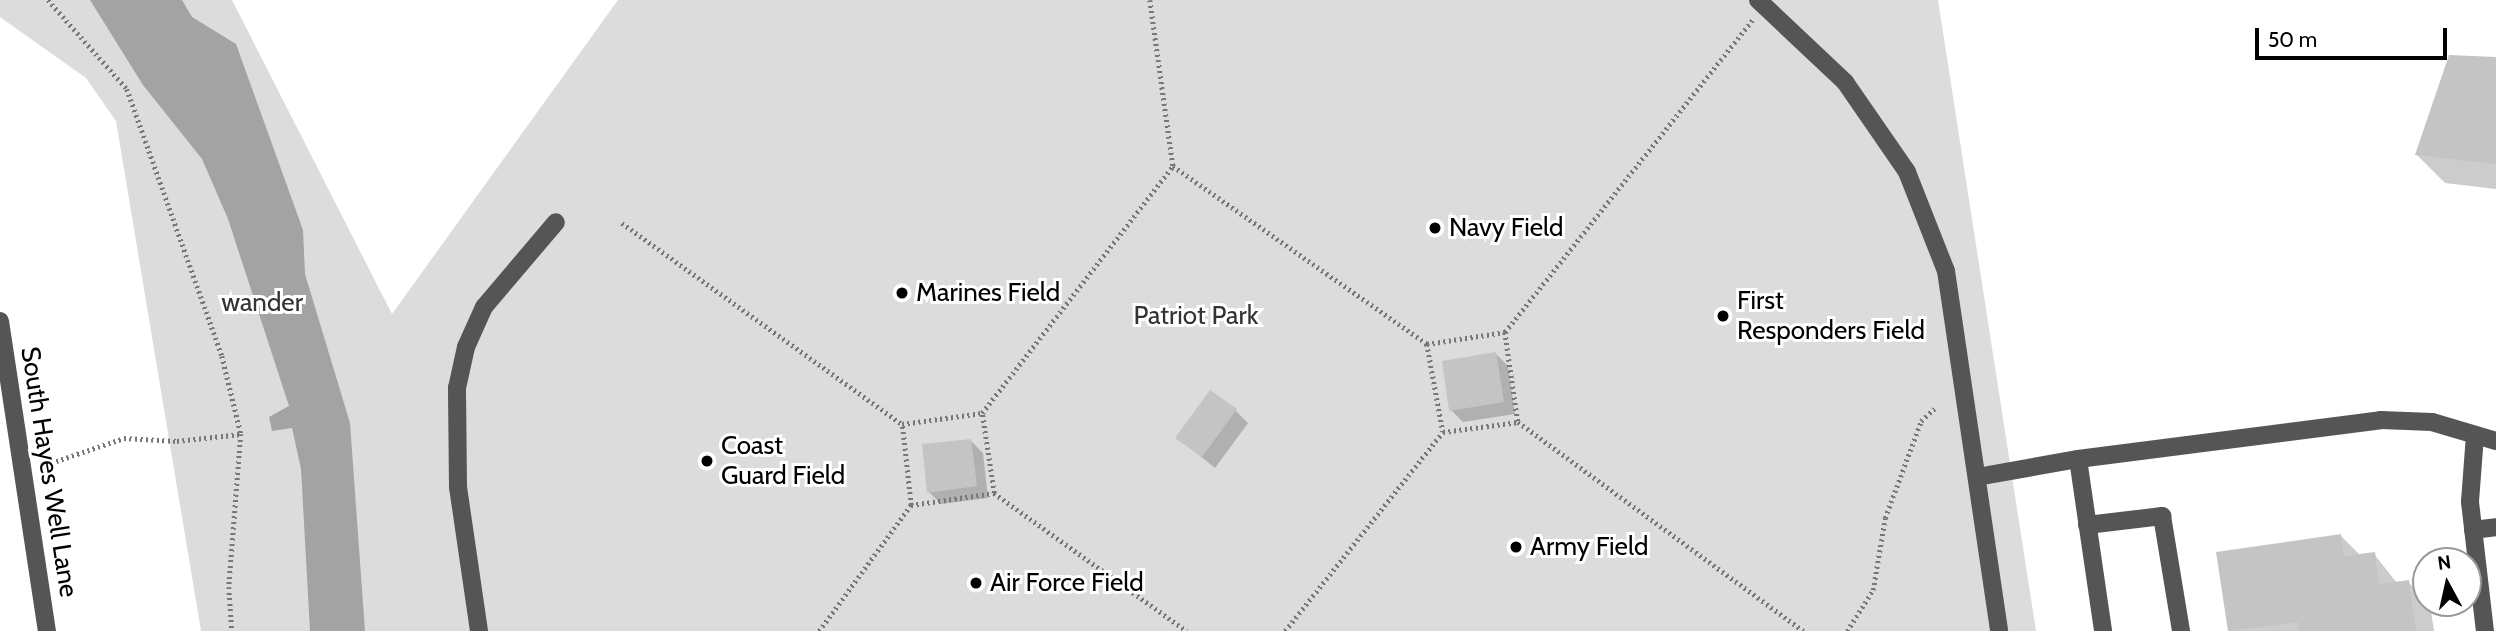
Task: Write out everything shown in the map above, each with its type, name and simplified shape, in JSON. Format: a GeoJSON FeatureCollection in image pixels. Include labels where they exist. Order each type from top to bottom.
{"type":"FeatureCollection","features":[{"type":"Feature","properties":{"kind":"street"},"geometry":{"type":"LineString","coordinates":[[1758,0],[1845,82],[1907,172],[1946,271],[1999,631]]}},
{"type":"Feature","properties":{"kind":"street"},"geometry":{"type":"LineString","coordinates":[[479,631],[458,487],[457,388],[466,347],[484,307],[556,222]]}},
{"type":"Feature","properties":{"kind":"street","name":"South Hayes Well Lane"},"geometry":{"type":"LineString","coordinates":[[0,321],[47,631]]}},
{"type":"Feature","properties":{"kind":"street"},"geometry":{"type":"LineString","coordinates":[[1977,477],[2078,459],[2381,420],[2431,422],[2496,441]]}},
{"type":"Feature","properties":{"kind":"street"},"geometry":{"type":"LineString","coordinates":[[2475,435],[2473,530],[2485,631]]}},
{"type":"Feature","properties":{"kind":"street"},"geometry":{"type":"LineString","coordinates":[[2078,459],[2103,631]]}},
{"type":"Feature","properties":{"kind":"street"},"geometry":{"type":"LineString","coordinates":[[2087,525],[2162,516],[2181,631]]}},
{"type":"Feature","properties":{"kind":"street"},"geometry":{"type":"LineString","coordinates":[[2473,530],[2496,527]]}},
{"type":"Feature","properties":{"kind":"path"},"geometry":{"type":"LineString","coordinates":[[47,0],[127,89],[222,356],[241,434],[229,587],[232,631]]}},
{"type":"Feature","properties":{"kind":"path"},"geometry":{"type":"LineString","coordinates":[[622,223],[901,424],[982,413],[1173,166],[1150,0]]}},
{"type":"Feature","properties":{"kind":"path"},"geometry":{"type":"LineString","coordinates":[[1173,166],[1427,344],[1505,332],[1747,25]]}},
{"type":"Feature","properties":{"kind":"path"},"geometry":{"type":"LineString","coordinates":[[1505,332],[1518,422]]}},
{"type":"Feature","properties":{"kind":"path"},"geometry":{"type":"LineString","coordinates":[[1427,344],[1443,432]]}},
{"type":"Feature","properties":{"kind":"path"},"geometry":{"type":"LineString","coordinates":[[1847,631],[1873,590],[1885,518],[1921,421],[1935,408]]}},
{"type":"Feature","properties":{"kind":"path"},"geometry":{"type":"LineString","coordinates":[[982,413],[994,493]]}},
{"type":"Feature","properties":{"kind":"path"},"geometry":{"type":"LineString","coordinates":[[1285,631],[1443,432],[1518,422],[1804,631]]}},
{"type":"Feature","properties":{"kind":"path"},"geometry":{"type":"LineString","coordinates":[[819,631],[911,505],[901,424]]}},
{"type":"Feature","properties":{"kind":"path"},"geometry":{"type":"LineString","coordinates":[[51,463],[124,438],[177,441],[241,434]]}},
{"type":"Feature","properties":{"kind":"path"},"geometry":{"type":"LineString","coordinates":[[911,505],[994,493],[1187,631]]}},
{"type":"Feature","properties":{"kind":"green space","name":"Patriot Park"},"geometry":{"type":"Polygon","coordinates":[[[0,0],[232,0],[392,314],[618,0],[1938,0],[2036,631],[201,631],[116,121],[86,78],[0,17],[0,0]]]}},
{"type":"Feature","properties":{"kind":"shaded area"},"geometry":{"type":"Polygon","coordinates":[[[90,0],[182,0],[192,17],[236,44],[303,230],[305,274],[350,423],[365,631],[310,631],[301,469],[292,428],[272,431],[269,417],[289,406],[228,219],[202,159],[143,85],[90,0]]]}},
{"type":"Feature","properties":{"kind":"building"},"geometry":{"type":"Polygon","coordinates":[[[2449,55],[2496,57],[2496,164],[2415,155],[2449,55]]]}},
{"type":"Feature","properties":{"kind":"building"},"geometry":{"type":"Polygon","coordinates":[[[1496,352],[1504,402],[1449,411],[1442,361],[1496,352]]]}},
{"type":"Feature","properties":{"kind":"building"},"geometry":{"type":"Polygon","coordinates":[[[1210,390],[1237,409],[1202,457],[1175,438],[1210,390]]]}},
{"type":"Feature","properties":{"kind":"building"},"geometry":{"type":"Polygon","coordinates":[[[971,439],[977,486],[927,493],[922,444],[971,439]]]}},
{"type":"Feature","properties":{"kind":"building"},"geometry":{"type":"Polygon","coordinates":[[[2341,534],[2344,556],[2375,552],[2379,584],[2409,580],[2416,631],[2299,631],[2298,622],[2228,631],[2216,552],[2341,534]]]}},
{"type":"Feature","properties":{"kind":"place","name":"Navy Field"},"geometry":{"type":"Point","coordinates":[1435,228]}},
{"type":"Feature","properties":{"kind":"place","name":"Marines Field"},"geometry":{"type":"Point","coordinates":[902,293]}},
{"type":"Feature","properties":{"kind":"place","name":"First Responders Field"},"geometry":{"type":"Point","coordinates":[1723,316]}},
{"type":"Feature","properties":{"kind":"place","name":"Coast Guard Field"},"geometry":{"type":"Point","coordinates":[707,461]}},
{"type":"Feature","properties":{"kind":"place","name":"Army Field"},"geometry":{"type":"Point","coordinates":[1516,547]}},
{"type":"Feature","properties":{"kind":"place","name":"Air Force Field"},"geometry":{"type":"Point","coordinates":[976,583]}},
{"type":"Feature","properties":{"kind":"park label","name":"wander"},"geometry":{"type":"Point","coordinates":[262,303]}}]}
